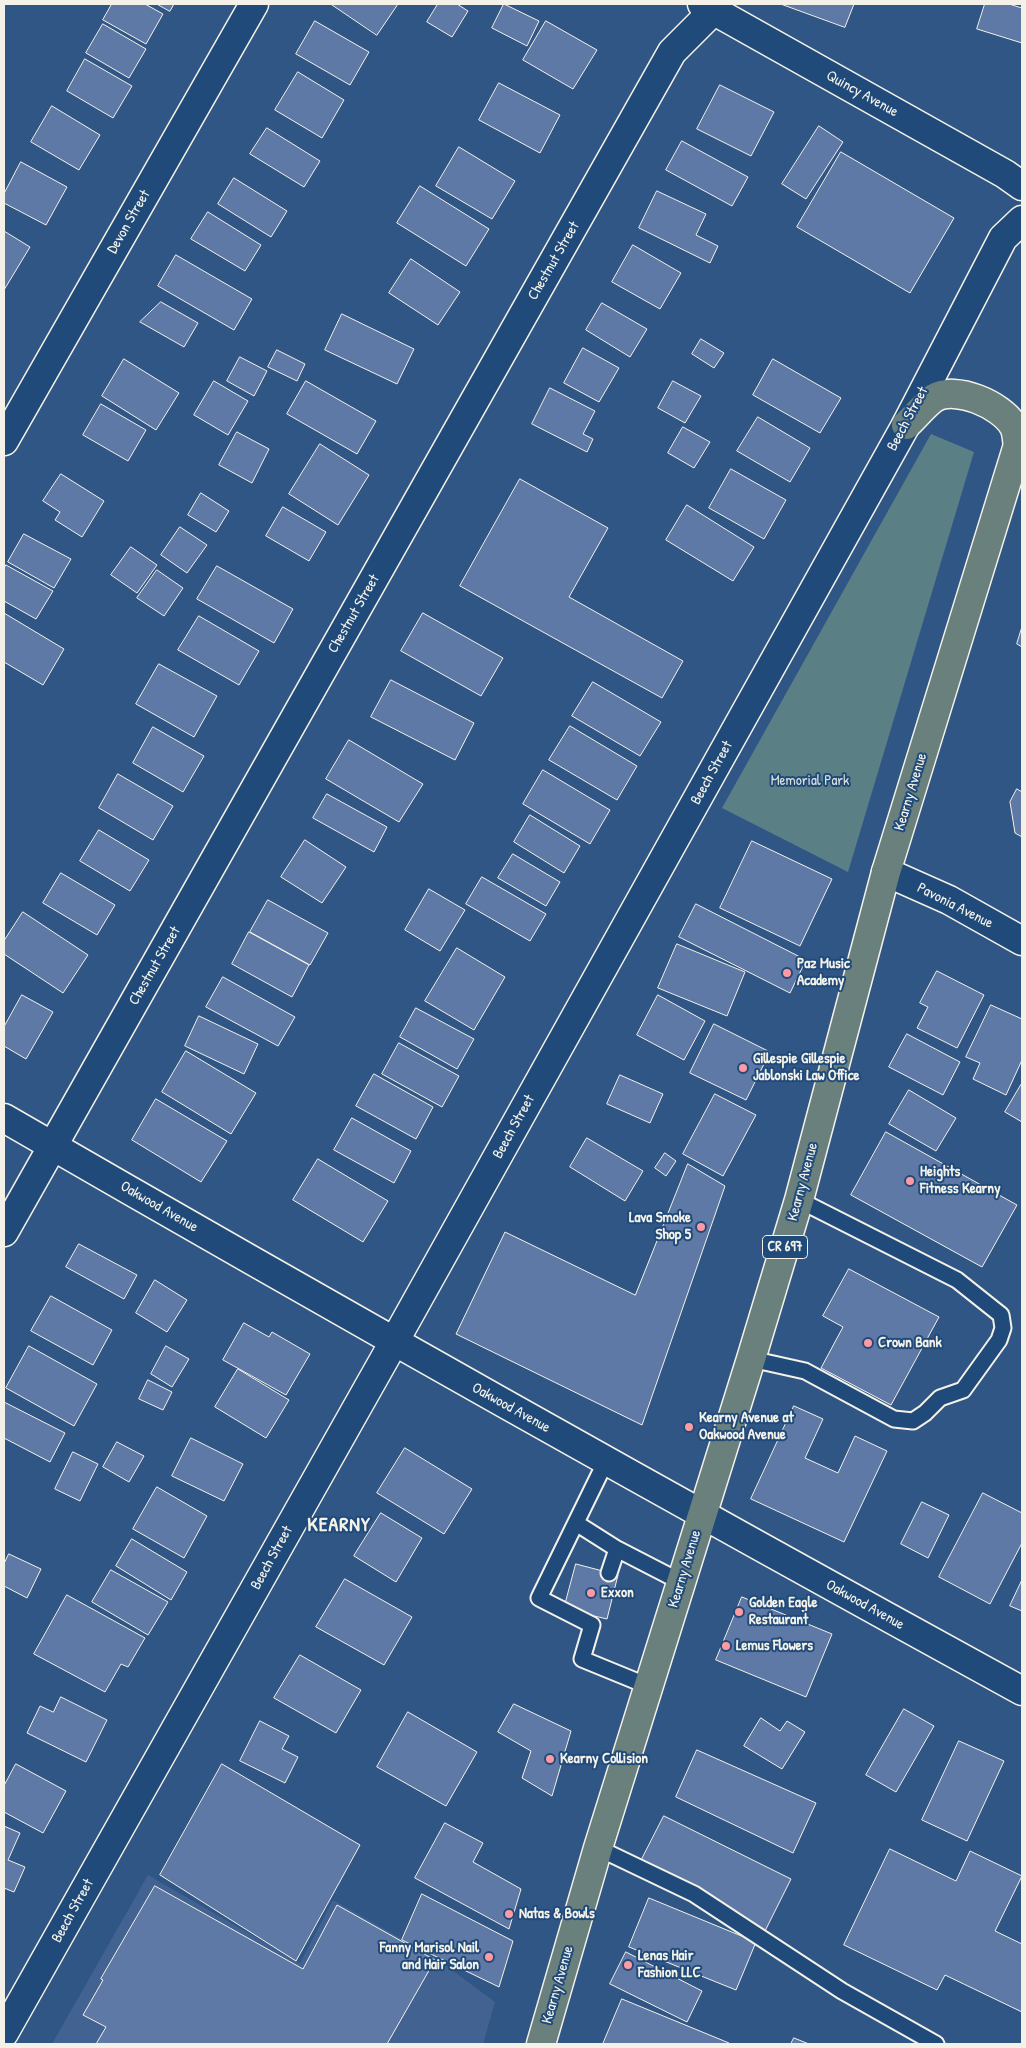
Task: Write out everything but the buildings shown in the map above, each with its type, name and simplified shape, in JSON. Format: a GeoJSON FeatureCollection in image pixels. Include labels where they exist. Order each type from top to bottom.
{"type":"FeatureCollection","features":[{"type":"Feature","properties":{"kind":"main road"},"geometry":{"type":"LineString","coordinates":[[906,425],[934,398],[951,394],[970,396],[1004,413],[1015,427],[1020,440]]}},
{"type":"Feature","properties":{"kind":"main road","name":"Kearny Avenue"},"geometry":{"type":"LineString","coordinates":[[541,2044],[598,1848],[799,1200],[886,872],[1020,440]]}},
{"type":"Feature","properties":{"kind":"street","name":"Devon Street"},"geometry":{"type":"LineString","coordinates":[[4,441],[254,4]]}},
{"type":"Feature","properties":{"kind":"street","name":"Quincy Avenue"},"geometry":{"type":"LineString","coordinates":[[711,6],[1005,174],[1022,186]]}},
{"type":"Feature","properties":{"kind":"street","name":"Chestnut Street"},"geometry":{"type":"LineString","coordinates":[[4,1232],[672,52],[711,6]]}},
{"type":"Feature","properties":{"kind":"street","name":"Beech Street"},"geometry":{"type":"LineString","coordinates":[[4,2033],[394,1342],[906,425],[1003,238],[1022,220]]}},
{"type":"Feature","properties":{"kind":"street","name":"Pavonia Avenue"},"geometry":{"type":"LineString","coordinates":[[886,872],[949,900],[1022,941]]}},
{"type":"Feature","properties":{"kind":"street","name":"Oakwood Avenue"},"geometry":{"type":"LineString","coordinates":[[4,1118],[702,1516],[1022,1691]]}},
{"type":"Feature","properties":{"kind":"lane"},"geometry":{"type":"LineString","coordinates":[[751,1359],[805,1370],[894,1419],[913,1421],[925,1413],[940,1398],[963,1390],[999,1340],[1003,1328],[1001,1315],[957,1280],[799,1200]]}},
{"type":"Feature","properties":{"kind":"lane"},"geometry":{"type":"LineString","coordinates":[[606,1461],[540,1598],[594,1621],[582,1659],[648,1686]]}},
{"type":"Feature","properties":{"kind":"lane"},"geometry":{"type":"LineString","coordinates":[[576,1523],[617,1549],[681,1582]]}},
{"type":"Feature","properties":{"kind":"lane"},"geometry":{"type":"LineString","coordinates":[[609,1573],[617,1549]]}},
{"type":"Feature","properties":{"kind":"lane"},"geometry":{"type":"LineString","coordinates":[[598,1848],[694,1894],[842,1991],[936,2044]]}},
{"type":"Feature","properties":{"kind":"shaded area"},"geometry":{"type":"Polygon","coordinates":[[[148,1875],[300,1963],[333,1900],[437,1959],[495,2002],[483,2044],[52,2044],[148,1875]]]}},
{"type":"Feature","properties":{"kind":"green space","name":"Memorial Park"},"geometry":{"type":"Polygon","coordinates":[[[931,434],[974,452],[848,872],[722,808],[931,434]]]}},
{"type":"Feature","properties":{"kind":"place","name":"Paz Music Academy"},"geometry":{"type":"Point","coordinates":[787,973]}},
{"type":"Feature","properties":{"kind":"place","name":"Gillespie Gillespie Jablonski Law Office"},"geometry":{"type":"Point","coordinates":[743,1068]}},
{"type":"Feature","properties":{"kind":"place","name":"Heights Fitness Kearny"},"geometry":{"type":"Point","coordinates":[910,1181]}},
{"type":"Feature","properties":{"kind":"place","name":"Lava Smoke Shop 5"},"geometry":{"type":"Point","coordinates":[701,1227]}},
{"type":"Feature","properties":{"kind":"place","name":"Crown Bank"},"geometry":{"type":"Point","coordinates":[868,1343]}},
{"type":"Feature","properties":{"kind":"place","name":"Kearny Avenue at Oakwood Avenue"},"geometry":{"type":"Point","coordinates":[689,1427]}},
{"type":"Feature","properties":{"kind":"place","name":"Exxon"},"geometry":{"type":"Point","coordinates":[591,1593]}},
{"type":"Feature","properties":{"kind":"place","name":"Golden Eagle Restaurant"},"geometry":{"type":"Point","coordinates":[739,1612]}},
{"type":"Feature","properties":{"kind":"place","name":"Lemus Flowers"},"geometry":{"type":"Point","coordinates":[726,1646]}},
{"type":"Feature","properties":{"kind":"place","name":"Kearny Collision"},"geometry":{"type":"Point","coordinates":[550,1759]}},
{"type":"Feature","properties":{"kind":"place","name":"Natas & Bowls"},"geometry":{"type":"Point","coordinates":[509,1914]}},
{"type":"Feature","properties":{"kind":"place","name":"Fanny Marisol Nail and Hair Salon"},"geometry":{"type":"Point","coordinates":[489,1957]}},
{"type":"Feature","properties":{"kind":"place","name":"Lenas Hair Fashion LLC"},"geometry":{"type":"Point","coordinates":[628,1965]}},
{"type":"Feature","properties":{"kind":"district","name":"KEARNY"},"geometry":{"type":"Point","coordinates":[339,1526]}}]}
